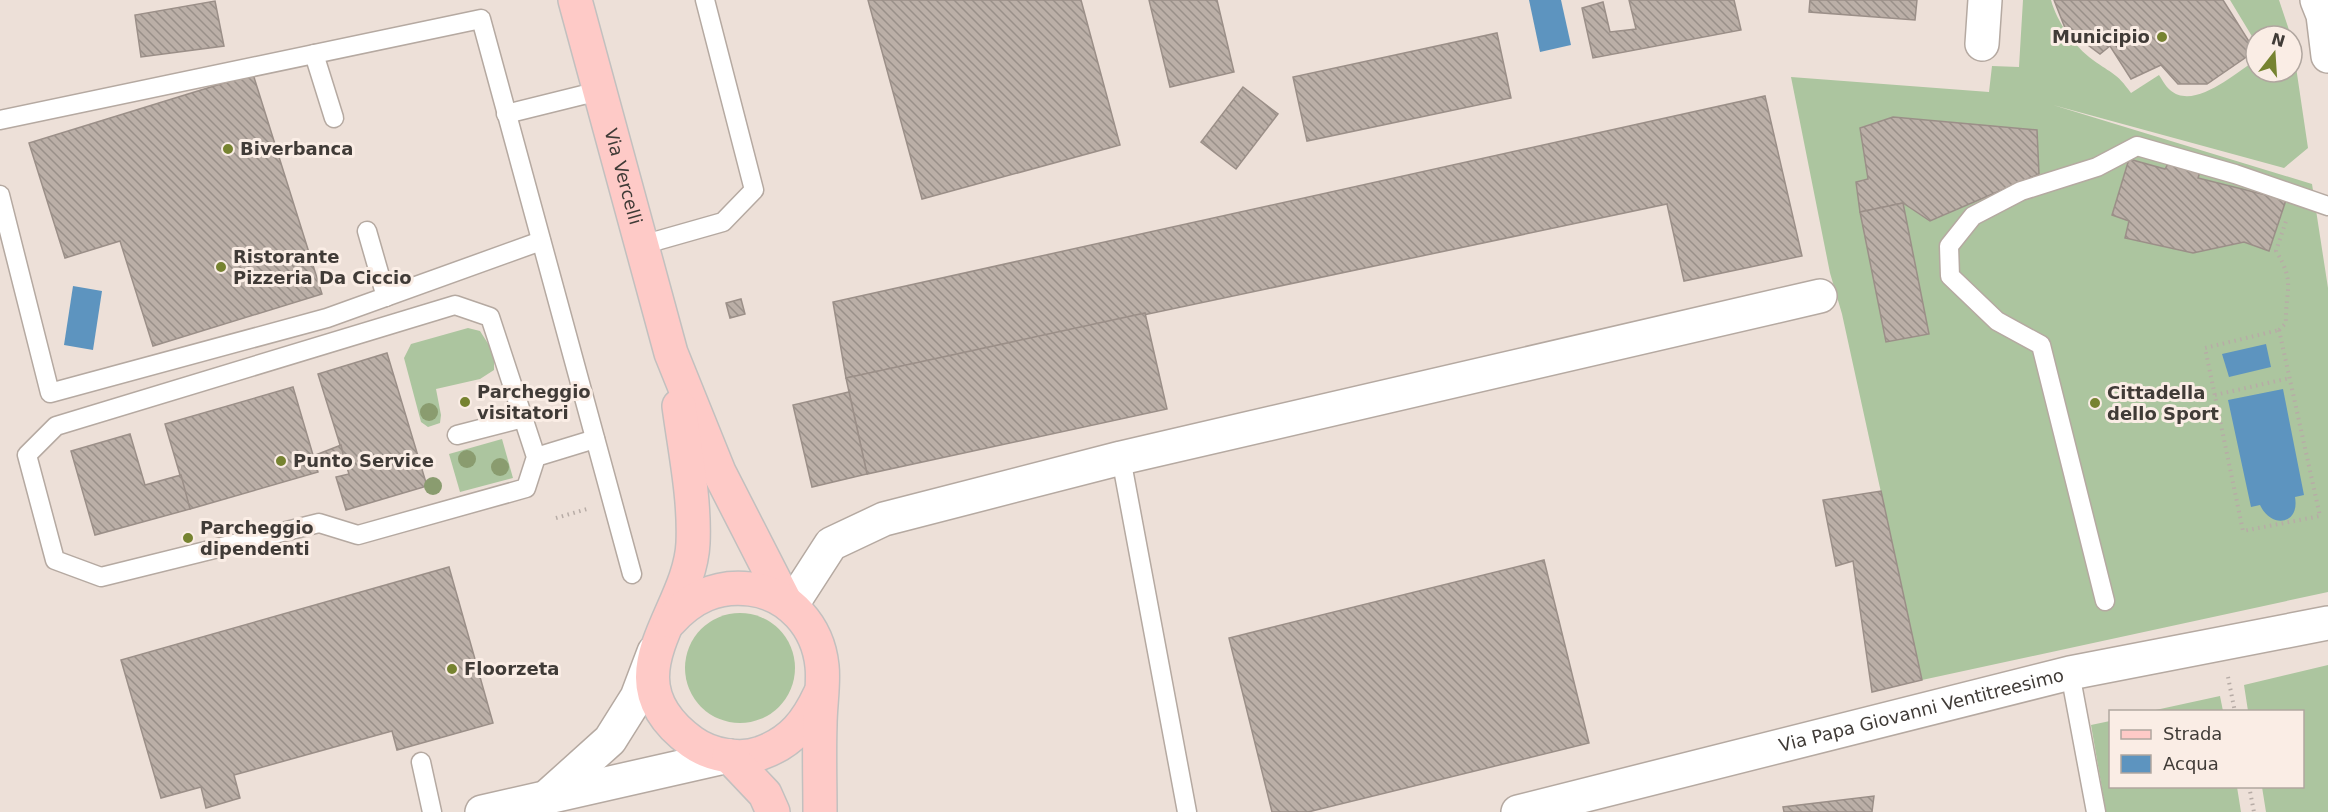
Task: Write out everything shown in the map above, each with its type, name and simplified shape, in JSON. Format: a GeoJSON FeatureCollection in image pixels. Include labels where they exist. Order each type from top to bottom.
{"type":"FeatureCollection","features":[{"type":"Feature","properties":{"kind":"main road","name":"Via Vercelli"},"geometry":{"type":"LineString","coordinates":[[574,0],[671,353],[690,482],[693,544],[688,572],[660,638],[653,679],[660,707],[677,731],[701,749],[729,756],[759,754],[786,741],[807,720],[820,693]]}},
{"type":"Feature","properties":{"kind":"main road","name":"Via Vercelli"},"geometry":{"type":"LineString","coordinates":[[671,353],[719,472],[788,604]]}},
{"type":"Feature","properties":{"kind":"main road","name":"Via Vercelli"},"geometry":{"type":"LineString","coordinates":[[660,638],[684,606],[707,592],[733,587],[760,590],[788,604],[805,619],[818,641],[823,667],[820,693],[820,812]]}},
{"type":"Feature","properties":{"kind":"main road"},"geometry":{"type":"LineString","coordinates":[[729,756],[765,794],[773,812]]}},
{"type":"Feature","properties":{"kind":"street"},"geometry":{"type":"LineString","coordinates":[[1982,44],[1985,0]]}},
{"type":"Feature","properties":{"kind":"street"},"geometry":{"type":"LineString","coordinates":[[2316,0],[2323,15],[2328,56]]}},
{"type":"Feature","properties":{"kind":"street"},"geometry":{"type":"LineString","coordinates":[[788,604],[831,544],[884,519],[1121,458],[1820,297]]}},
{"type":"Feature","properties":{"kind":"street","name":"Via Papa Giovanni Ventitreesimo"},"geometry":{"type":"LineString","coordinates":[[1518,812],[2070,673],[2328,623]]}},
{"type":"Feature","properties":{"kind":"street"},"geometry":{"type":"LineString","coordinates":[[544,799],[610,740],[637,697],[660,638]]}},
{"type":"Feature","properties":{"kind":"street"},"geometry":{"type":"LineString","coordinates":[[482,812],[729,756]]}},
{"type":"Feature","properties":{"kind":"lane"},"geometry":{"type":"LineString","coordinates":[[642,245],[723,222],[754,190],[705,0]]}},
{"type":"Feature","properties":{"kind":"lane"},"geometry":{"type":"LineString","coordinates":[[0,120],[481,19],[632,574]]}},
{"type":"Feature","properties":{"kind":"lane"},"geometry":{"type":"LineString","coordinates":[[314,54],[334,118]]}},
{"type":"Feature","properties":{"kind":"lane"},"geometry":{"type":"LineString","coordinates":[[506,114],[599,91]]}},
{"type":"Feature","properties":{"kind":"lane"},"geometry":{"type":"LineString","coordinates":[[2105,601],[2041,345],[1997,321],[1950,276],[1949,246],[1973,216],[2021,191],[2097,167],[2137,146],[2328,206]]}},
{"type":"Feature","properties":{"kind":"lane"},"geometry":{"type":"LineString","coordinates":[[0,195],[50,393],[327,318],[541,241]]}},
{"type":"Feature","properties":{"kind":"lane"},"geometry":{"type":"LineString","coordinates":[[367,231],[386,297]]}},
{"type":"Feature","properties":{"kind":"lane"},"geometry":{"type":"LineString","coordinates":[[455,305],[490,317],[523,418],[536,458],[526,488],[358,535],[319,523],[101,577],[55,560],[27,455],[56,426],[455,305]]}},
{"type":"Feature","properties":{"kind":"lane"},"geometry":{"type":"LineString","coordinates":[[457,435],[523,418]]}},
{"type":"Feature","properties":{"kind":"lane"},"geometry":{"type":"LineString","coordinates":[[536,458],[595,439]]}},
{"type":"Feature","properties":{"kind":"lane"},"geometry":{"type":"LineString","coordinates":[[1121,458],[1187,812]]}},
{"type":"Feature","properties":{"kind":"lane"},"geometry":{"type":"LineString","coordinates":[[2070,673],[2096,812]]}},
{"type":"Feature","properties":{"kind":"lane"},"geometry":{"type":"LineString","coordinates":[[421,762],[432,812]]}},
{"type":"Feature","properties":{"kind":"path"},"geometry":{"type":"LineString","coordinates":[[2279,330],[2320,516],[2243,531],[2205,348],[2279,330],[2286,323],[2289,285],[2287,269],[2276,251],[2295,194]]}},
{"type":"Feature","properties":{"kind":"path"},"geometry":{"type":"LineString","coordinates":[[2215,395],[2290,378]]}},
{"type":"Feature","properties":{"kind":"path"},"geometry":{"type":"LineString","coordinates":[[2249,788],[2254,812]]}},
{"type":"Feature","properties":{"kind":"green space","name":"Cittadella dello Sport"},"geometry":{"type":"Polygon","coordinates":[[[2023,0],[2051,0],[2057,17],[2073,41],[2093,60],[2117,77],[2131,93],[2159,75],[2170,90],[2180,95],[2191,96],[2214,88],[2244,68],[2244,84],[2299,84],[2308,148],[2284,168],[2053,105],[2312,184],[2328,288],[2328,592],[1922,680],[1842,314],[1830,273],[1791,77],[1989,92],[1992,66],[2019,67],[2023,0]]]}},
{"type":"Feature","properties":{"kind":"green space"},"geometry":{"type":"Polygon","coordinates":[[[2230,0],[2279,0],[2287,24],[2245,24],[2230,0]]]}},
{"type":"Feature","properties":{"kind":"green space"},"geometry":{"type":"Polygon","coordinates":[[[468,328],[480,331],[494,353],[494,370],[480,379],[436,389],[441,415],[440,423],[428,427],[421,422],[404,358],[411,344],[468,328]]]}},
{"type":"Feature","properties":{"kind":"green space"},"geometry":{"type":"Polygon","coordinates":[[[502,439],[513,478],[460,492],[449,454],[502,439]]]}},
{"type":"Feature","properties":{"kind":"green space"},"geometry":{"type":"Polygon","coordinates":[[[740,613],[761,617],[779,629],[791,647],[795,668],[791,689],[779,707],[761,719],[740,723],[719,719],[701,707],[689,689],[685,668],[689,647],[701,629],[719,617],[740,613]]]}},
{"type":"Feature","properties":{"kind":"green space"},"geometry":{"type":"Polygon","coordinates":[[[2328,665],[2328,812],[2266,812],[2262,788],[2304,788],[2304,710],[2248,710],[2244,685],[2328,665]]]}},
{"type":"Feature","properties":{"kind":"green space"},"geometry":{"type":"Polygon","coordinates":[[[2220,696],[2223,710],[2156,710],[2220,696]]]}},
{"type":"Feature","properties":{"kind":"green space"},"geometry":{"type":"Polygon","coordinates":[[[2109,721],[2109,788],[2237,788],[2241,812],[2106,812],[2091,725],[2109,721]]]}},
{"type":"Feature","properties":{"kind":"water"},"geometry":{"type":"Polygon","coordinates":[[[1529,0],[1561,0],[1571,45],[1540,52],[1529,0]]]}},
{"type":"Feature","properties":{"kind":"water"},"geometry":{"type":"Polygon","coordinates":[[[73,286],[102,291],[93,350],[64,345],[73,286]]]}},
{"type":"Feature","properties":{"kind":"water"},"geometry":{"type":"Polygon","coordinates":[[[2266,344],[2271,367],[2229,377],[2222,354],[2266,344]]]}},
{"type":"Feature","properties":{"kind":"water"},"geometry":{"type":"Polygon","coordinates":[[[2283,389],[2304,495],[2295,497],[2293,513],[2289,518],[2277,520],[2265,513],[2260,505],[2251,507],[2228,400],[2283,389]]]}},
{"type":"Feature","properties":{"kind":"building"},"geometry":{"type":"Polygon","coordinates":[[[868,0],[1081,0],[1120,145],[922,199],[868,0]]]}},
{"type":"Feature","properties":{"kind":"building"},"geometry":{"type":"Polygon","coordinates":[[[1149,0],[1217,0],[1234,72],[1170,87],[1149,0]]]}},
{"type":"Feature","properties":{"kind":"building"},"geometry":{"type":"Polygon","coordinates":[[[1629,0],[1734,0],[1741,30],[1593,58],[1582,8],[1603,2],[1610,32],[1636,29],[1629,0]]]}},
{"type":"Feature","properties":{"kind":"building"},"geometry":{"type":"Polygon","coordinates":[[[1810,0],[1917,0],[1915,20],[1809,12],[1810,0]]]}},
{"type":"Feature","properties":{"kind":"building","name":"Municipio"},"geometry":{"type":"Polygon","coordinates":[[[2054,0],[2223,0],[2244,33],[2244,59],[2207,84],[2178,84],[2161,65],[2131,79],[2110,46],[2100,54],[2065,28],[2054,0]]]}},
{"type":"Feature","properties":{"kind":"building"},"geometry":{"type":"Polygon","coordinates":[[[215,1],[224,46],[141,57],[135,15],[215,1]]]}},
{"type":"Feature","properties":{"kind":"building"},"geometry":{"type":"Polygon","coordinates":[[[1497,33],[1511,98],[1307,141],[1293,77],[1497,33]]]}},
{"type":"Feature","properties":{"kind":"building"},"geometry":{"type":"Polygon","coordinates":[[[253,74],[322,294],[153,346],[120,241],[65,258],[29,143],[253,74]]]}},
{"type":"Feature","properties":{"kind":"building"},"geometry":{"type":"Polygon","coordinates":[[[1243,87],[1278,114],[1236,169],[1201,142],[1243,87]]]}},
{"type":"Feature","properties":{"kind":"building"},"geometry":{"type":"Polygon","coordinates":[[[1765,96],[1802,256],[1684,281],[1667,204],[846,378],[833,302],[1765,96]]]}},
{"type":"Feature","properties":{"kind":"building"},"geometry":{"type":"Polygon","coordinates":[[[1893,117],[2037,130],[2039,174],[1930,221],[1903,203],[1860,212],[1856,182],[1868,179],[1860,128],[1893,117]]]}},
{"type":"Feature","properties":{"kind":"building"},"geometry":{"type":"Polygon","coordinates":[[[2129,159],[2165,169],[2169,162],[2201,169],[2198,178],[2286,200],[2269,251],[2244,242],[2193,253],[2125,238],[2129,221],[2112,215],[2129,159]]]}},
{"type":"Feature","properties":{"kind":"building"},"geometry":{"type":"Polygon","coordinates":[[[1903,203],[1929,334],[1886,342],[1860,212],[1903,203]]]}},
{"type":"Feature","properties":{"kind":"building"},"geometry":{"type":"Polygon","coordinates":[[[741,299],[745,314],[730,318],[726,303],[741,299]]]}},
{"type":"Feature","properties":{"kind":"building"},"geometry":{"type":"Polygon","coordinates":[[[1145,313],[1167,409],[867,474],[846,378],[1145,313]]]}},
{"type":"Feature","properties":{"kind":"building"},"geometry":{"type":"Polygon","coordinates":[[[387,353],[427,486],[346,510],[336,477],[349,474],[318,374],[387,353]]]}},
{"type":"Feature","properties":{"kind":"building"},"geometry":{"type":"Polygon","coordinates":[[[293,387],[318,472],[190,509],[165,424],[293,387]]]}},
{"type":"Feature","properties":{"kind":"building"},"geometry":{"type":"Polygon","coordinates":[[[849,392],[867,474],[812,487],[793,405],[849,392]]]}},
{"type":"Feature","properties":{"kind":"building"},"geometry":{"type":"Polygon","coordinates":[[[130,434],[145,485],[181,475],[190,509],[95,535],[71,451],[130,434]]]}},
{"type":"Feature","properties":{"kind":"building"},"geometry":{"type":"Polygon","coordinates":[[[341,445],[344,458],[316,467],[313,456],[341,445]]]}},
{"type":"Feature","properties":{"kind":"building"},"geometry":{"type":"Polygon","coordinates":[[[1881,491],[1922,680],[1872,692],[1853,561],[1836,566],[1823,500],[1881,491]]]}},
{"type":"Feature","properties":{"kind":"building"},"geometry":{"type":"Polygon","coordinates":[[[1544,560],[1589,743],[1308,812],[1272,812],[1229,638],[1544,560]]]}},
{"type":"Feature","properties":{"kind":"building"},"geometry":{"type":"Polygon","coordinates":[[[449,567],[493,723],[397,750],[392,731],[234,775],[240,798],[206,808],[201,787],[161,798],[121,660],[449,567]]]}},
{"type":"Feature","properties":{"kind":"building"},"geometry":{"type":"Polygon","coordinates":[[[1874,796],[1872,812],[1784,812],[1783,807],[1874,796]]]}},
{"type":"Feature","properties":{"kind":"place","name":"Municipio"},"geometry":{"type":"Point","coordinates":[2162,37]}},
{"type":"Feature","properties":{"kind":"place","name":"Biverbanca"},"geometry":{"type":"Point","coordinates":[228,149]}},
{"type":"Feature","properties":{"kind":"place","name":"Ristorante Pizzeria Da Ciccio"},"geometry":{"type":"Point","coordinates":[221,267]}},
{"type":"Feature","properties":{"kind":"place","name":"Parcheggio visitatori"},"geometry":{"type":"Point","coordinates":[465,402]}},
{"type":"Feature","properties":{"kind":"place","name":"Cittadella dello Sport"},"geometry":{"type":"Point","coordinates":[2095,403]}},
{"type":"Feature","properties":{"kind":"place","name":"Punto Service"},"geometry":{"type":"Point","coordinates":[281,461]}},
{"type":"Feature","properties":{"kind":"place","name":"Parcheggio dipendenti"},"geometry":{"type":"Point","coordinates":[188,538]}},
{"type":"Feature","properties":{"kind":"place","name":"Floorzeta"},"geometry":{"type":"Point","coordinates":[452,669]}}]}
